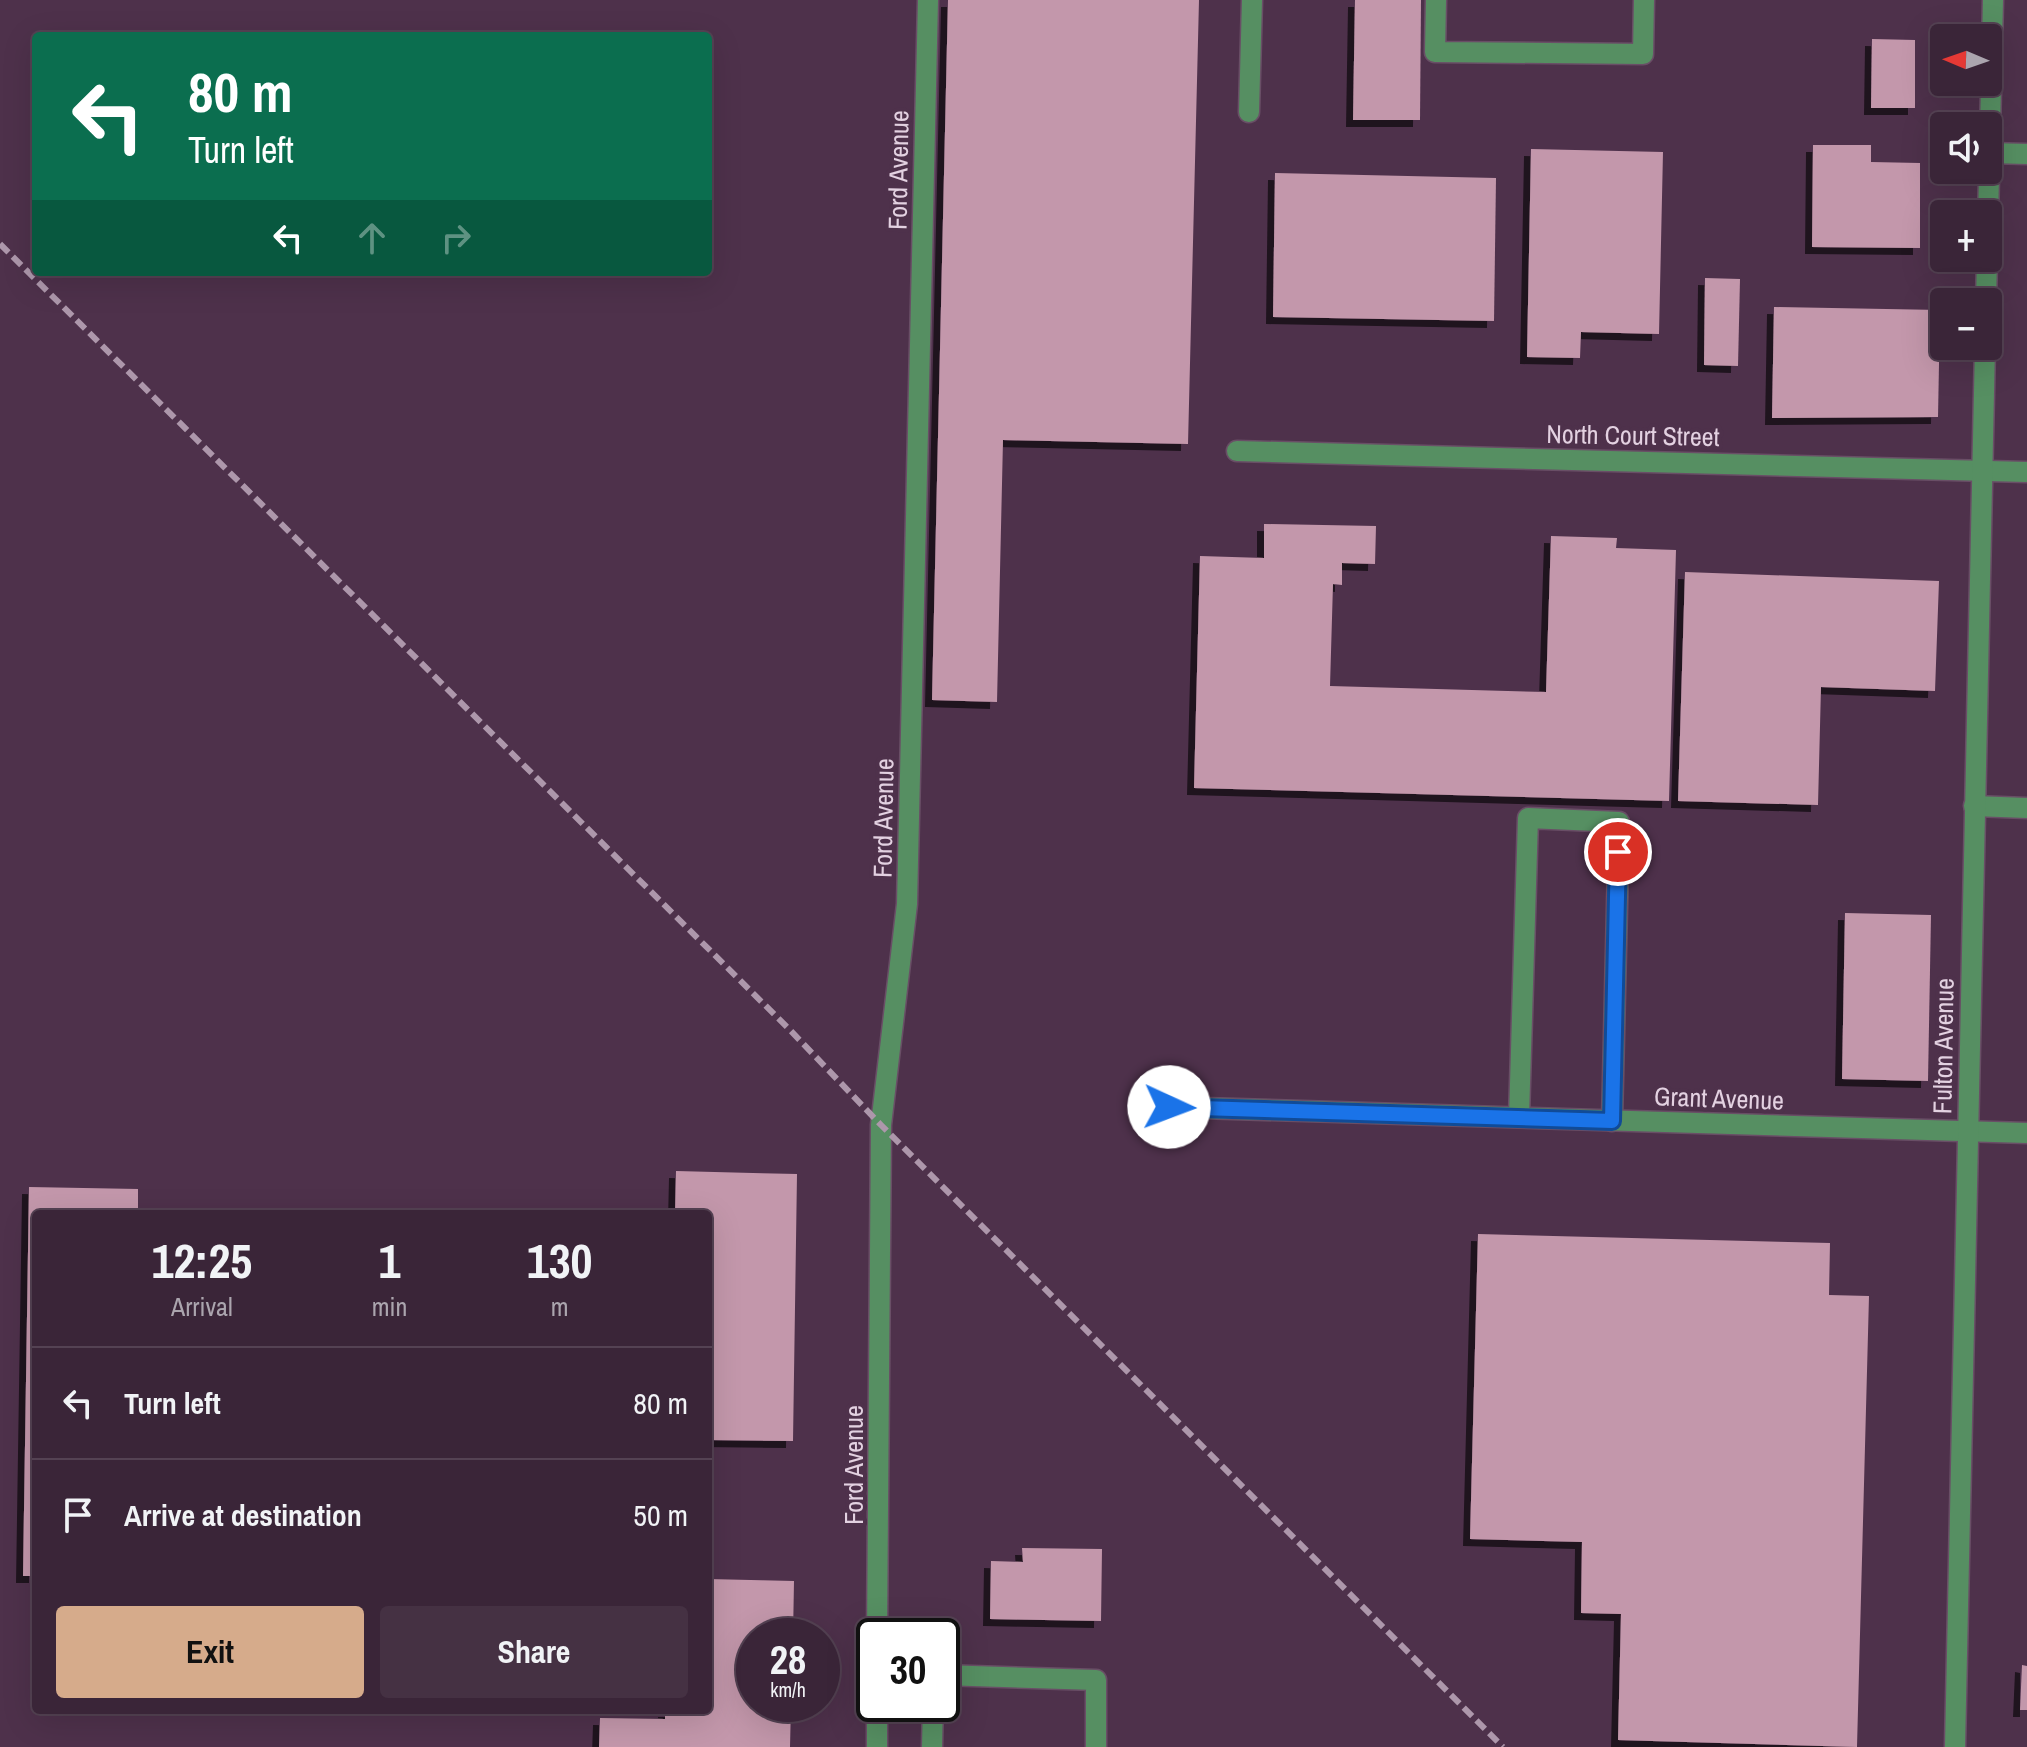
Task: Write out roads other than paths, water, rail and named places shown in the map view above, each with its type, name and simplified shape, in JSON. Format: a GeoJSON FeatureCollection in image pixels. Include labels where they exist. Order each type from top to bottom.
{"type":"FeatureCollection","features":[{"type":"Feature","properties":{"kind":"street","name":"Ford Avenue"},"geometry":{"type":"LineString","coordinates":[[877,1618],[881,1125],[907,904],[928,0]]}},
{"type":"Feature","properties":{"kind":"street"},"geometry":{"type":"LineString","coordinates":[[1249,112],[1252,0]]}},
{"type":"Feature","properties":{"kind":"street"},"geometry":{"type":"LineString","coordinates":[[1436,0],[1435,52],[1643,54],[1644,0]]}},
{"type":"Feature","properties":{"kind":"street"},"geometry":{"type":"LineString","coordinates":[[1991,112],[1993,0]]}},
{"type":"Feature","properties":{"kind":"street"},"geometry":{"type":"LineString","coordinates":[[2002,153],[2027,154]]}},
{"type":"Feature","properties":{"kind":"street","name":"Fulton Avenue"},"geometry":{"type":"LineString","coordinates":[[1955,1747],[1985,360]]}},
{"type":"Feature","properties":{"kind":"street","name":"North Court Street"},"geometry":{"type":"LineString","coordinates":[[1237,451],[2027,472]]}},
{"type":"Feature","properties":{"kind":"street"},"geometry":{"type":"LineString","coordinates":[[1974,806],[2027,808]]}},
{"type":"Feature","properties":{"kind":"street"},"geometry":{"type":"LineString","coordinates":[[1519,1117],[1528,818],[1619,822],[1612,1121]]}},
{"type":"Feature","properties":{"kind":"street","name":"Grant Avenue"},"geometry":{"type":"LineString","coordinates":[[1169,1107],[2027,1133]]}},
{"type":"Feature","properties":{"kind":"street"},"geometry":{"type":"LineString","coordinates":[[960,1676],[1096,1680],[1096,1747]]}},
{"type":"Feature","properties":{"kind":"street"},"geometry":{"type":"LineString","coordinates":[[877,1722],[877,1747]]}},
{"type":"Feature","properties":{"kind":"street"},"geometry":{"type":"LineString","coordinates":[[932,1747],[933,1722]]}},
{"type":"Feature","properties":{"kind":"railway"},"geometry":{"type":"LineString","coordinates":[[0,244],[32,276]]}},
{"type":"Feature","properties":{"kind":"railway"},"geometry":{"type":"LineString","coordinates":[[32,276],[790,1030],[881,1125],[1503,1747]]}}]}
